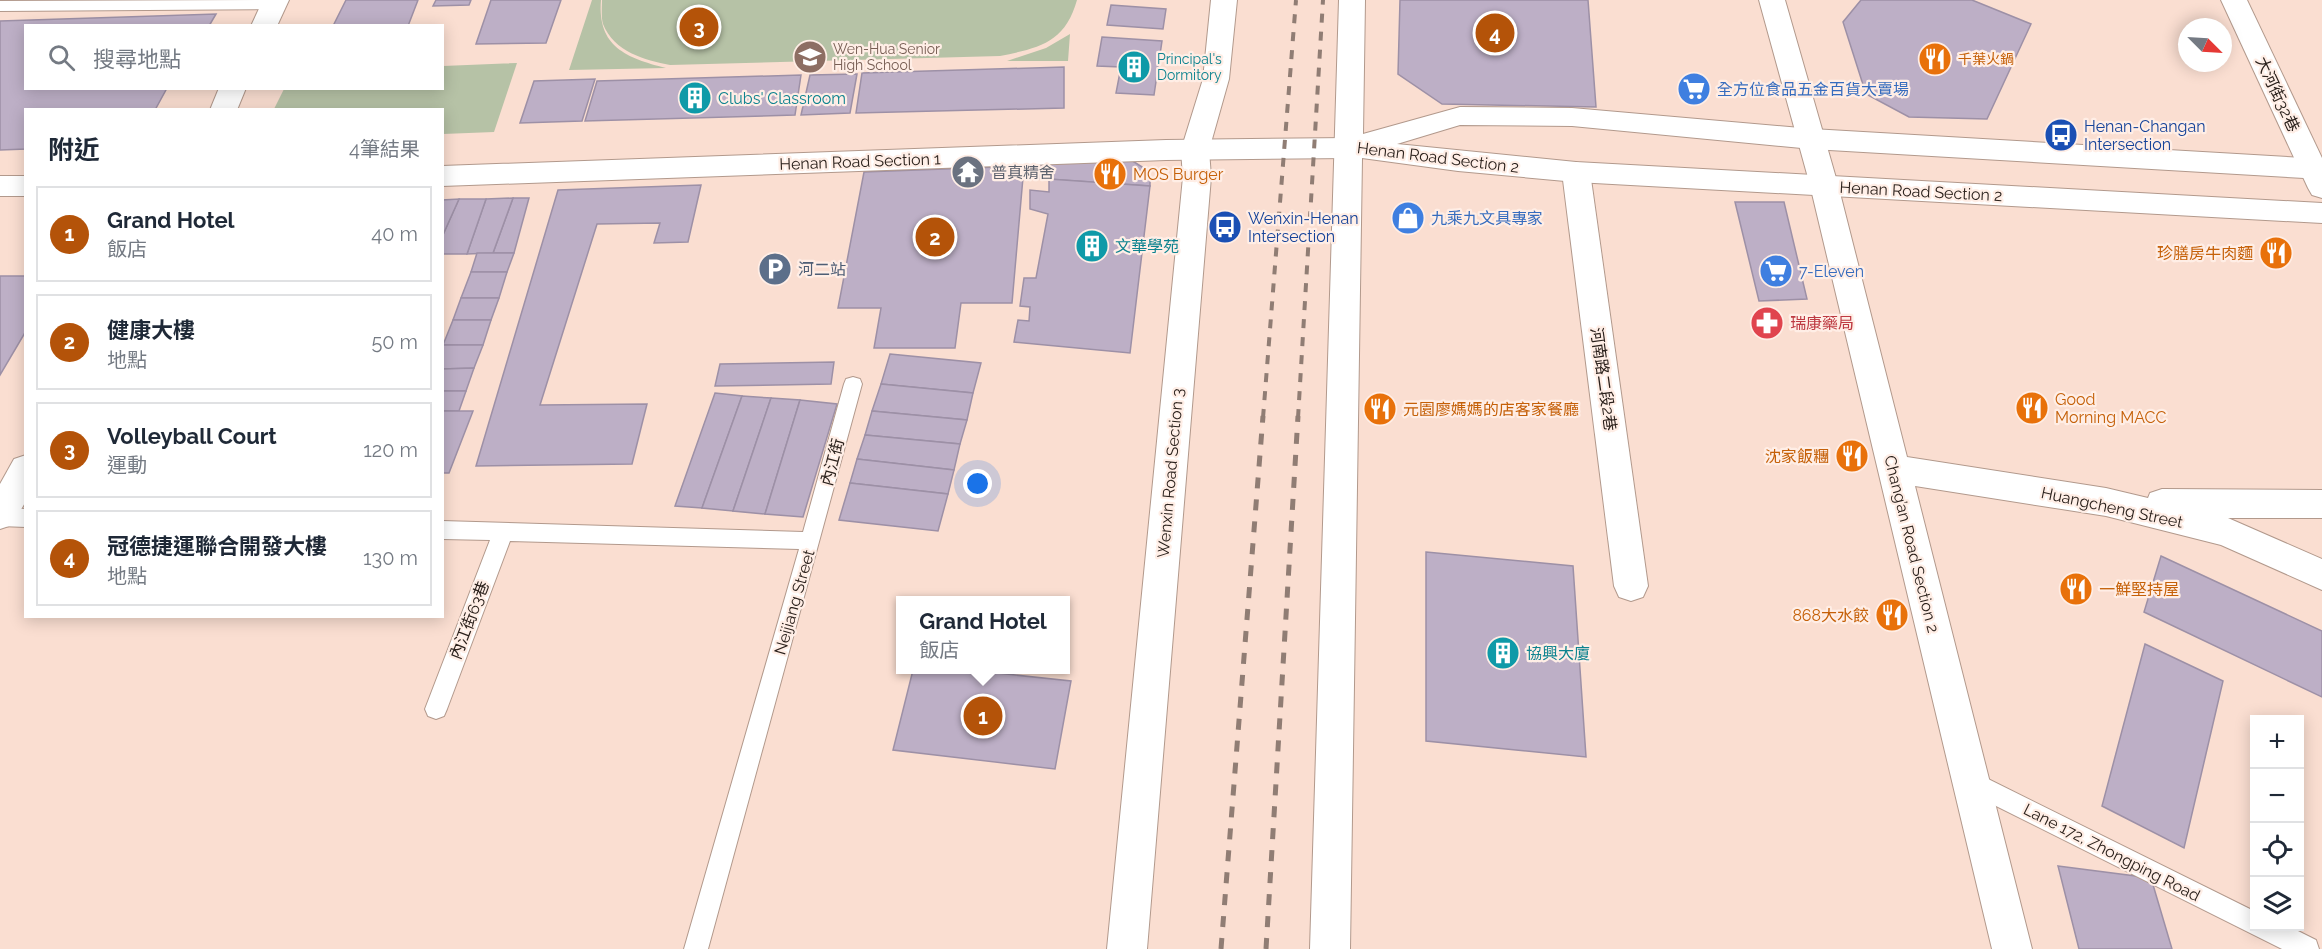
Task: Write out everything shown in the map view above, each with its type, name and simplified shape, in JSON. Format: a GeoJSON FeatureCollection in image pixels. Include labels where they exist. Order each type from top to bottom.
{"type":"FeatureCollection","features":[{"type":"Feature","properties":{"kind":"street","name":"Wenxin Road Section 3"},"geometry":{"type":"LineString","coordinates":[[1127,949],[1197,177],[1195,150],[1216,79],[1224,0]]}},
{"type":"Feature","properties":{"kind":"street"},"geometry":{"type":"LineString","coordinates":[[1330,949],[1352,0]]}},
{"type":"Feature","properties":{"kind":"street","name":"Chang’an Road Section 2"},"geometry":{"type":"LineString","coordinates":[[1772,0],[1824,185],[2012,949]]}},
{"type":"Feature","properties":{"kind":"street","name":"大河街32巷"},"geometry":{"type":"LineString","coordinates":[[2234,0],[2319,175]]}},
{"type":"Feature","properties":{"kind":"street"},"geometry":{"type":"LineString","coordinates":[[224,108],[232,90]]}},
{"type":"Feature","properties":{"kind":"street","name":"Henan Road Section 2"},"geometry":{"type":"LineString","coordinates":[[1349,148],[1460,116],[1572,117],[1812,139],[2319,175]]}},
{"type":"Feature","properties":{"kind":"street","name":"Henan Road Section 1"},"geometry":{"type":"LineString","coordinates":[[444,176],[1195,150],[1349,148]]}},
{"type":"Feature","properties":{"kind":"street","name":"Henan Road Section 2"},"geometry":{"type":"LineString","coordinates":[[1349,148],[1576,172],[2322,213]]}},
{"type":"Feature","properties":{"kind":"street","name":"河南路二段2巷"},"geometry":{"type":"LineString","coordinates":[[1576,172],[1631,586]]}},
{"type":"Feature","properties":{"kind":"street"},"geometry":{"type":"LineString","coordinates":[[0,186],[24,186]]}},
{"type":"Feature","properties":{"kind":"street","name":"Huangcheng Street"},"geometry":{"type":"LineString","coordinates":[[1894,469],[2106,502],[2226,532],[2322,575]]}},
{"type":"Feature","properties":{"kind":"street"},"geometry":{"type":"LineString","coordinates":[[0,516],[24,473]]}},
{"type":"Feature","properties":{"kind":"street"},"geometry":{"type":"LineString","coordinates":[[2106,502],[2322,504]]}},
{"type":"Feature","properties":{"kind":"lane"},"geometry":{"type":"LineString","coordinates":[[0,6],[271,10]]}},
{"type":"Feature","properties":{"kind":"lane","name":"內江街"},"geometry":{"type":"LineString","coordinates":[[812,541],[853,384]]}},
{"type":"Feature","properties":{"kind":"lane"},"geometry":{"type":"LineString","coordinates":[[0,516],[24,518]]}},
{"type":"Feature","properties":{"kind":"lane","name":"Neijiang Street"},"geometry":{"type":"LineString","coordinates":[[444,530],[812,541],[696,949]]}},
{"type":"Feature","properties":{"kind":"lane","name":"內江街63巷"},"geometry":{"type":"LineString","coordinates":[[436,709],[503,532]]}},
{"type":"Feature","properties":{"kind":"lane","name":"Lane 172, Zhongping Road"},"geometry":{"type":"LineString","coordinates":[[1970,781],[2250,921]]}},
{"type":"Feature","properties":{"kind":"lane"},"geometry":{"type":"LineString","coordinates":[[2270,931],[2307,949]]}},
{"type":"Feature","properties":{"kind":"green space"},"geometry":{"type":"Polygon","coordinates":[[[592,0],[601,0],[604,29],[617,48],[639,60],[666,68],[569,70],[592,0]]]}},
{"type":"Feature","properties":{"kind":"green space"},"geometry":{"type":"Polygon","coordinates":[[[602,0],[1077,0],[1072,14],[1058,35],[1027,50],[1000,56],[670,65],[631,53],[615,42],[603,24],[602,0]]]}},
{"type":"Feature","properties":{"kind":"green space"},"geometry":{"type":"Polygon","coordinates":[[[1070,34],[1068,61],[1007,61],[1046,48],[1070,34]]]}},
{"type":"Feature","properties":{"kind":"green space"},"geometry":{"type":"Polygon","coordinates":[[[517,63],[494,132],[444,134],[444,108],[274,108],[284,90],[444,90],[444,66],[517,63]]]}},
{"type":"Feature","properties":{"kind":"building"},"geometry":{"type":"Polygon","coordinates":[[[346,0],[418,0],[409,24],[334,24],[346,0]]]}},
{"type":"Feature","properties":{"kind":"building"},"geometry":{"type":"Polygon","coordinates":[[[436,0],[471,0],[469,5],[433,6],[436,0]]]}},
{"type":"Feature","properties":{"kind":"building"},"geometry":{"type":"Polygon","coordinates":[[[491,0],[561,0],[546,43],[476,44],[491,0]]]}},
{"type":"Feature","properties":{"kind":"building"},"geometry":{"type":"Polygon","coordinates":[[[1400,0],[1588,0],[1596,107],[1442,104],[1398,74],[1400,0]]]}},
{"type":"Feature","properties":{"kind":"building","name":"千葉火鍋"},"geometry":{"type":"Polygon","coordinates":[[[1861,0],[1972,0],[2031,24],[1987,119],[1909,117],[1866,94],[1843,22],[1861,0]]]}},
{"type":"Feature","properties":{"kind":"building"},"geometry":{"type":"Polygon","coordinates":[[[1111,5],[1166,9],[1163,29],[1107,25],[1111,5]]]}},
{"type":"Feature","properties":{"kind":"building"},"geometry":{"type":"Polygon","coordinates":[[[216,14],[210,24],[24,24],[24,90],[166,90],[156,108],[24,108],[24,149],[0,150],[0,21],[216,14]]]}},
{"type":"Feature","properties":{"kind":"building","name":"Principal's Dormitory"},"geometry":{"type":"Polygon","coordinates":[[[1102,37],[1162,41],[1154,95],[1116,93],[1121,67],[1097,66],[1102,37]]]}},
{"type":"Feature","properties":{"kind":"building","name":"Clubs' Classroom"},"geometry":{"type":"Polygon","coordinates":[[[1064,67],[1064,108],[856,113],[862,73],[1064,67]]]}},
{"type":"Feature","properties":{"kind":"building"},"geometry":{"type":"Polygon","coordinates":[[[857,74],[850,113],[801,115],[810,75],[857,74]]]}},
{"type":"Feature","properties":{"kind":"building","name":"Clubs' Classroom"},"geometry":{"type":"Polygon","coordinates":[[[801,75],[795,115],[585,121],[597,81],[801,75]]]}},
{"type":"Feature","properties":{"kind":"building"},"geometry":{"type":"Polygon","coordinates":[[[595,79],[582,121],[520,123],[534,81],[595,79]]]}},
{"type":"Feature","properties":{"kind":"building"},"geometry":{"type":"Polygon","coordinates":[[[1131,160],[1150,172],[1150,186],[1032,178],[1035,163],[1131,160]]]}},
{"type":"Feature","properties":{"kind":"building"},"geometry":{"type":"Polygon","coordinates":[[[1024,166],[1012,303],[961,303],[955,348],[874,348],[881,308],[838,308],[864,172],[1024,166]]]}},
{"type":"Feature","properties":{"kind":"building","name":"文華學苑"},"geometry":{"type":"Polygon","coordinates":[[[1049,179],[1150,186],[1130,353],[1014,342],[1018,320],[1029,321],[1030,307],[1020,306],[1024,278],[1036,278],[1048,214],[1030,209],[1030,190],[1049,192],[1049,179]]]}},
{"type":"Feature","properties":{"kind":"building"},"geometry":{"type":"Polygon","coordinates":[[[701,185],[688,242],[654,243],[660,223],[597,224],[540,405],[647,404],[632,464],[476,466],[558,190],[701,185]]]}},
{"type":"Feature","properties":{"kind":"building"},"geometry":{"type":"Polygon","coordinates":[[[513,198],[529,198],[514,253],[493,253],[513,198]]]}},
{"type":"Feature","properties":{"kind":"building"},"geometry":{"type":"Polygon","coordinates":[[[513,198],[493,253],[467,254],[486,199],[513,198]]]}},
{"type":"Feature","properties":{"kind":"building"},"geometry":{"type":"Polygon","coordinates":[[[459,199],[486,199],[467,254],[444,254],[444,233],[459,199]]]}},
{"type":"Feature","properties":{"kind":"building"},"geometry":{"type":"Polygon","coordinates":[[[459,199],[444,233],[444,200],[459,199]]]}},
{"type":"Feature","properties":{"kind":"building","name":"7-Eleven"},"geometry":{"type":"Polygon","coordinates":[[[1735,202],[1784,202],[1807,299],[1759,301],[1735,202]]]}},
{"type":"Feature","properties":{"kind":"building"},"geometry":{"type":"Polygon","coordinates":[[[477,253],[514,253],[507,272],[471,272],[477,253]]]}},
{"type":"Feature","properties":{"kind":"building"},"geometry":{"type":"Polygon","coordinates":[[[471,272],[507,272],[499,298],[461,298],[471,272]]]}},
{"type":"Feature","properties":{"kind":"building"},"geometry":{"type":"Polygon","coordinates":[[[0,276],[24,276],[24,334],[0,375],[0,276]]]}},
{"type":"Feature","properties":{"kind":"building"},"geometry":{"type":"Polygon","coordinates":[[[461,298],[499,298],[491,320],[453,320],[461,298]]]}},
{"type":"Feature","properties":{"kind":"building"},"geometry":{"type":"Polygon","coordinates":[[[453,320],[491,320],[483,345],[444,345],[453,320]]]}},
{"type":"Feature","properties":{"kind":"building"},"geometry":{"type":"Polygon","coordinates":[[[444,345],[483,345],[474,368],[444,369],[444,345]]]}},
{"type":"Feature","properties":{"kind":"building"},"geometry":{"type":"Polygon","coordinates":[[[890,354],[981,363],[973,393],[881,384],[890,354]]]}},
{"type":"Feature","properties":{"kind":"building"},"geometry":{"type":"Polygon","coordinates":[[[834,362],[831,384],[715,386],[720,364],[834,362]]]}},
{"type":"Feature","properties":{"kind":"building"},"geometry":{"type":"Polygon","coordinates":[[[474,368],[466,391],[444,391],[444,369],[474,368]]]}},
{"type":"Feature","properties":{"kind":"building"},"geometry":{"type":"Polygon","coordinates":[[[881,384],[973,393],[967,420],[872,411],[881,384]]]}},
{"type":"Feature","properties":{"kind":"building"},"geometry":{"type":"Polygon","coordinates":[[[444,391],[466,391],[459,411],[444,411],[444,391]]]}},
{"type":"Feature","properties":{"kind":"building"},"geometry":{"type":"Polygon","coordinates":[[[715,393],[742,396],[702,508],[675,506],[715,393]]]}},
{"type":"Feature","properties":{"kind":"building"},"geometry":{"type":"Polygon","coordinates":[[[742,396],[771,398],[733,511],[702,508],[742,396]]]}},
{"type":"Feature","properties":{"kind":"building"},"geometry":{"type":"Polygon","coordinates":[[[771,398],[800,400],[765,514],[733,511],[771,398]]]}},
{"type":"Feature","properties":{"kind":"building"},"geometry":{"type":"Polygon","coordinates":[[[800,400],[837,404],[803,517],[765,514],[800,400]]]}},
{"type":"Feature","properties":{"kind":"building"},"geometry":{"type":"Polygon","coordinates":[[[444,411],[473,411],[449,473],[444,473],[444,411]]]}},
{"type":"Feature","properties":{"kind":"building"},"geometry":{"type":"Polygon","coordinates":[[[872,411],[967,420],[960,444],[865,435],[872,411]]]}},
{"type":"Feature","properties":{"kind":"building"},"geometry":{"type":"Polygon","coordinates":[[[865,435],[960,444],[954,470],[857,459],[865,435]]]}},
{"type":"Feature","properties":{"kind":"building"},"geometry":{"type":"Polygon","coordinates":[[[857,459],[954,470],[948,494],[850,483],[857,459]]]}},
{"type":"Feature","properties":{"kind":"building"},"geometry":{"type":"Polygon","coordinates":[[[850,483],[948,494],[938,531],[839,520],[850,483]]]}},
{"type":"Feature","properties":{"kind":"building","name":"協興大廈"},"geometry":{"type":"Polygon","coordinates":[[[1426,552],[1573,566],[1586,757],[1426,741],[1426,552]]]}},
{"type":"Feature","properties":{"kind":"building"},"geometry":{"type":"Polygon","coordinates":[[[2161,556],[2322,631],[2322,697],[2144,612],[2161,556]]]}},
{"type":"Feature","properties":{"kind":"building"},"geometry":{"type":"Polygon","coordinates":[[[2145,644],[2223,681],[2184,848],[2102,806],[2145,644]]]}},
{"type":"Feature","properties":{"kind":"building"},"geometry":{"type":"Polygon","coordinates":[[[912,674],[1005,674],[1071,681],[1055,769],[893,750],[912,674]]]}},
{"type":"Feature","properties":{"kind":"building"},"geometry":{"type":"Polygon","coordinates":[[[2058,866],[2151,878],[2172,949],[2079,949],[2058,866]]]}},
{"type":"Feature","properties":{"kind":"railway"},"geometry":{"type":"LineString","coordinates":[[1263,418],[1296,0]]}},
{"type":"Feature","properties":{"kind":"railway"},"geometry":{"type":"LineString","coordinates":[[1298,418],[1323,0]]}},
{"type":"Feature","properties":{"kind":"railway"},"geometry":{"type":"LineString","coordinates":[[1221,949],[1263,416]]}},
{"type":"Feature","properties":{"kind":"railway"},"geometry":{"type":"LineString","coordinates":[[1266,949],[1298,416]]}},
{"type":"Feature","properties":{"kind":"place","name":"Volleyball Court"},"geometry":{"type":"Point","coordinates":[699,27]}},
{"type":"Feature","properties":{"kind":"place","name":"冠德捷運聯合開發大樓"},"geometry":{"type":"Point","coordinates":[1495,33]}},
{"type":"Feature","properties":{"kind":"place","name":"Wen-Hua Senior High School"},"geometry":{"type":"Point","coordinates":[810,57]}},
{"type":"Feature","properties":{"kind":"place","name":"千葉火鍋"},"geometry":{"type":"Point","coordinates":[1935,59]}},
{"type":"Feature","properties":{"kind":"place","name":"Principal's Dormitory"},"geometry":{"type":"Point","coordinates":[1134,67]}},
{"type":"Feature","properties":{"kind":"place","name":"全方位食品五金百貨大賣場"},"geometry":{"type":"Point","coordinates":[1694,89]}},
{"type":"Feature","properties":{"kind":"place","name":"Clubs' Classroom"},"geometry":{"type":"Point","coordinates":[695,98]}},
{"type":"Feature","properties":{"kind":"place","name":"Henan-Changan Intersection"},"geometry":{"type":"Point","coordinates":[2061,135]}},
{"type":"Feature","properties":{"kind":"place","name":"普真精舍"},"geometry":{"type":"Point","coordinates":[968,172]}},
{"type":"Feature","properties":{"kind":"place","name":"MOS Burger"},"geometry":{"type":"Point","coordinates":[1110,174]}},
{"type":"Feature","properties":{"kind":"place","name":"九乘九文具專家"},"geometry":{"type":"Point","coordinates":[1408,218]}},
{"type":"Feature","properties":{"kind":"place","name":"Wenxin-Henan Intersection"},"geometry":{"type":"Point","coordinates":[1225,227]}},
{"type":"Feature","properties":{"kind":"place","name":"健康大樓"},"geometry":{"type":"Point","coordinates":[935,237]}},
{"type":"Feature","properties":{"kind":"place","name":"文華學苑"},"geometry":{"type":"Point","coordinates":[1092,246]}},
{"type":"Feature","properties":{"kind":"place","name":"珍膳房牛肉麵"},"geometry":{"type":"Point","coordinates":[2276,253]}},
{"type":"Feature","properties":{"kind":"place","name":"河二站"},"geometry":{"type":"Point","coordinates":[775,269]}},
{"type":"Feature","properties":{"kind":"place","name":"7-Eleven"},"geometry":{"type":"Point","coordinates":[1776,271]}},
{"type":"Feature","properties":{"kind":"place","name":"瑞康藥局"},"geometry":{"type":"Point","coordinates":[1767,323]}},
{"type":"Feature","properties":{"kind":"place","name":"Good Morning MACC"},"geometry":{"type":"Point","coordinates":[2032,408]}},
{"type":"Feature","properties":{"kind":"place","name":"元園廖媽媽的店客家餐廳"},"geometry":{"type":"Point","coordinates":[1380,409]}},
{"type":"Feature","properties":{"kind":"place","name":"沈家飯糰"},"geometry":{"type":"Point","coordinates":[1852,456]}},
{"type":"Feature","properties":{"kind":"place","name":"一鮮堅持屋"},"geometry":{"type":"Point","coordinates":[2076,589]}},
{"type":"Feature","properties":{"kind":"place","name":"868大水餃"},"geometry":{"type":"Point","coordinates":[1892,615]}},
{"type":"Feature","properties":{"kind":"place","name":"協興大廈"},"geometry":{"type":"Point","coordinates":[1503,653]}},
{"type":"Feature","properties":{"kind":"place","name":"Grand Hotel"},"geometry":{"type":"Point","coordinates":[983,716]}}]}
